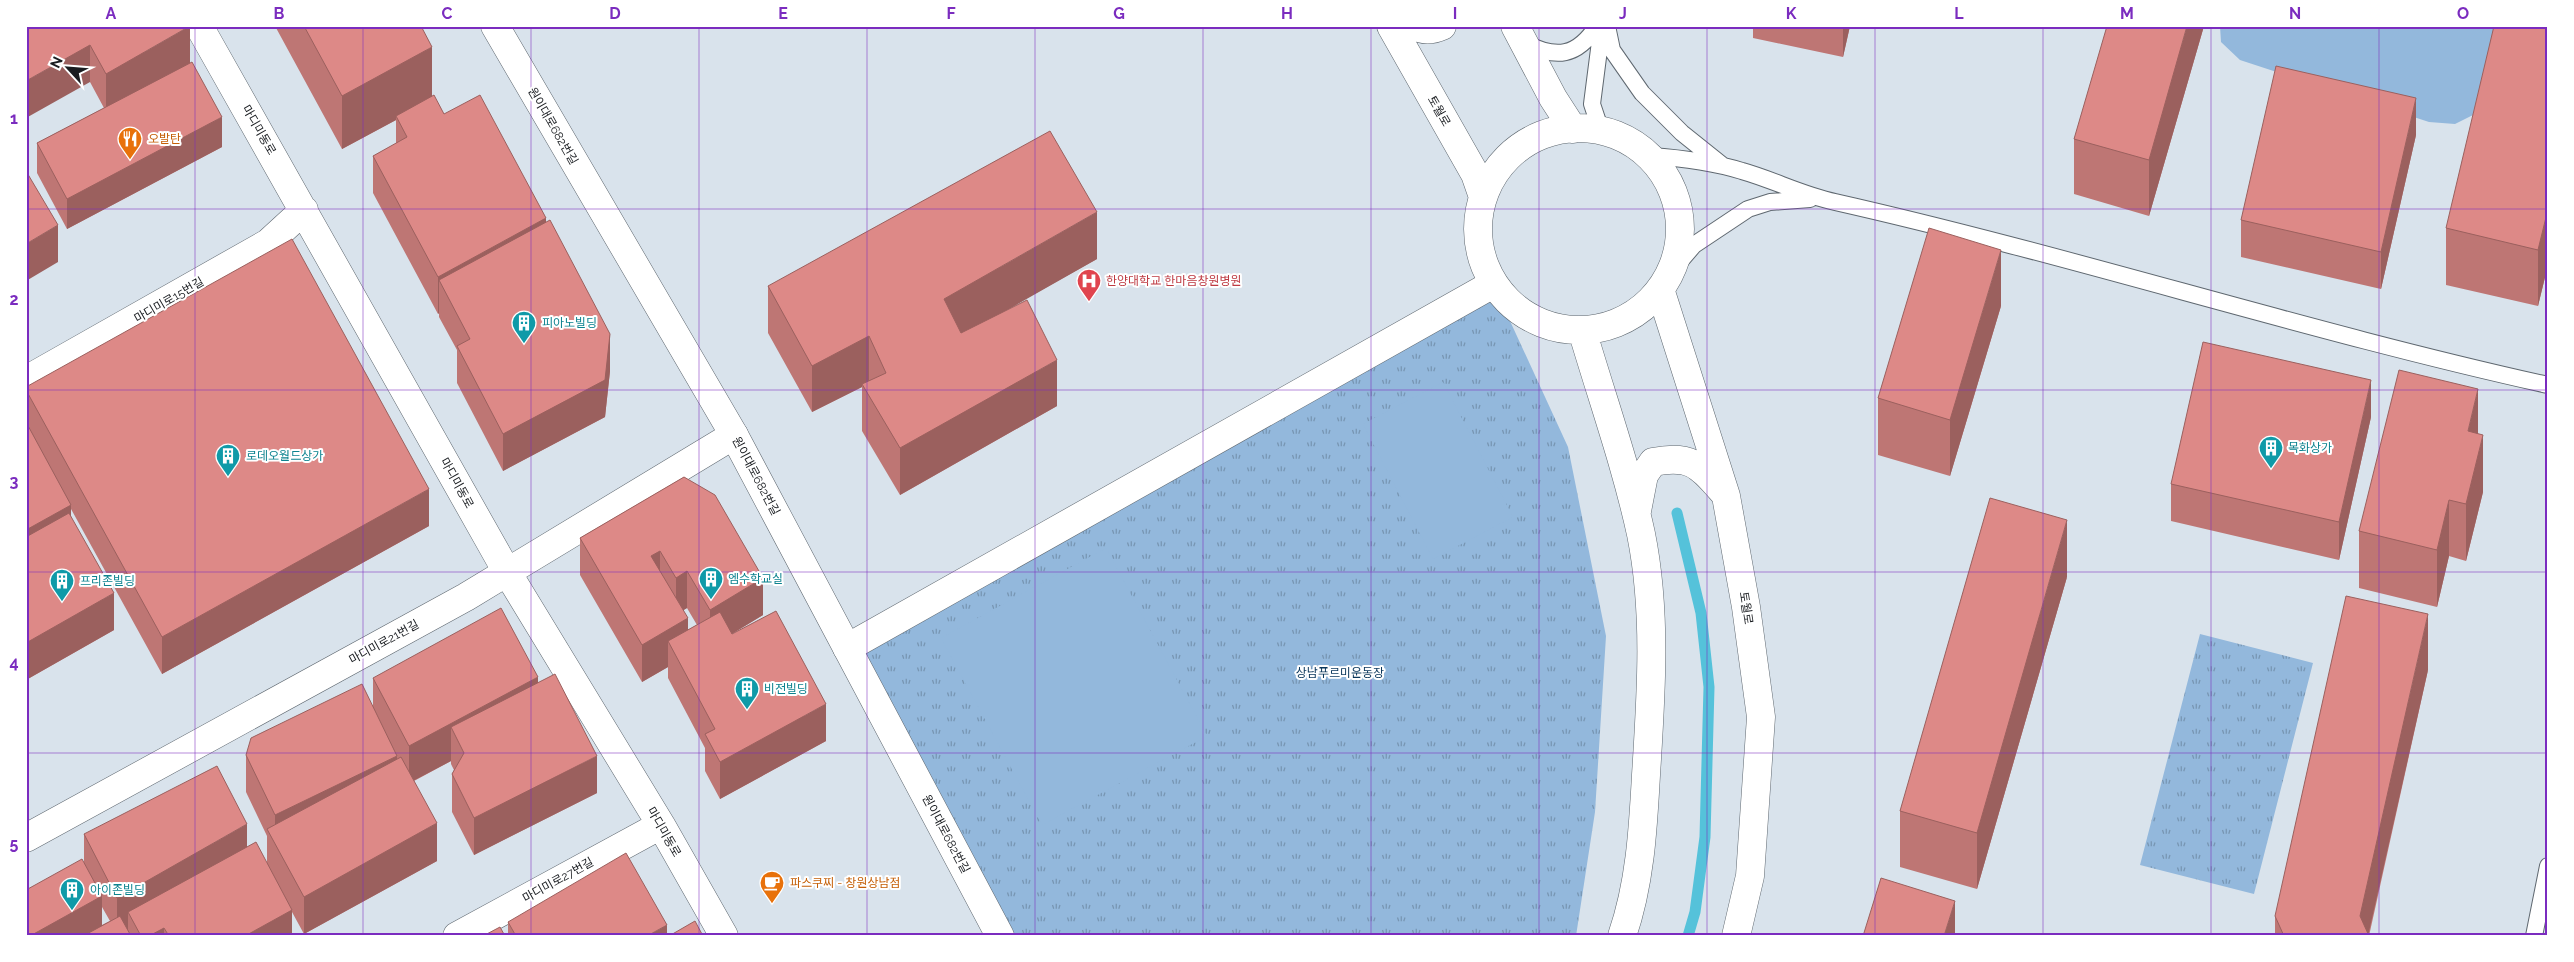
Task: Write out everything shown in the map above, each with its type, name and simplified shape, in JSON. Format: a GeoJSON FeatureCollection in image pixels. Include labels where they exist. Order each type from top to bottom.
{"type":"FeatureCollection","features":[{"type":"Feature","properties":{"kind":"street","name":"마디미동로"},"geometry":{"type":"LineString","coordinates":[[199,26],[507,572],[661,825],[724,936]]}},
{"type":"Feature","properties":{"kind":"street","name":"원이대로682번길"},"geometry":{"type":"LineString","coordinates":[[495,26],[734,435],[1000,936]]}},
{"type":"Feature","properties":{"kind":"street","name":"토월로"},"geometry":{"type":"LineString","coordinates":[[1390,26],[1475,174],[1483,197]]}},
{"type":"Feature","properties":{"kind":"street"},"geometry":{"type":"LineString","coordinates":[[1415,26],[1420,29],[1436,29],[1442,26]]}},
{"type":"Feature","properties":{"kind":"street"},"geometry":{"type":"LineString","coordinates":[[1520,35],[1553,98],[1573,129]]}},
{"type":"Feature","properties":{"kind":"street"},"geometry":{"type":"LineString","coordinates":[[1590,128],[1623,137],[1650,156],[1670,184],[1679,213],[1679,244],[1665,281],[1652,299],[1628,318],[1600,329],[1569,331],[1539,323],[1513,308],[1493,284],[1480,254],[1477,222],[1483,197],[1502,162],[1527,142],[1557,130],[1573,129],[1590,128]]}},
{"type":"Feature","properties":{"kind":"street","name":"마디미로15번길"},"geometry":{"type":"LineString","coordinates":[[26,380],[268,243],[304,210]]}},
{"type":"Feature","properties":{"kind":"street","name":"토월로"},"geometry":{"type":"LineString","coordinates":[[1665,281],[1726,496],[1746,607],[1761,718],[1750,876],[1736,936]]}},
{"type":"Feature","properties":{"kind":"street"},"geometry":{"type":"LineString","coordinates":[[847,648],[1493,284]]}},
{"type":"Feature","properties":{"kind":"street"},"geometry":{"type":"LineString","coordinates":[[1582,330],[1641,534],[1649,597],[1652,680],[1642,848],[1629,917],[1622,936]]}},
{"type":"Feature","properties":{"kind":"street","name":"마디미로21번길"},"geometry":{"type":"LineString","coordinates":[[26,838],[466,597],[734,435]]}},
{"type":"Feature","properties":{"kind":"street"},"geometry":{"type":"LineString","coordinates":[[1636,517],[1644,475],[1653,462],[1675,457],[1692,462],[1706,473],[1726,496]]}},
{"type":"Feature","properties":{"kind":"street","name":"마디미로27번길"},"geometry":{"type":"LineString","coordinates":[[457,936],[661,825]]}},
{"type":"Feature","properties":{"kind":"lane"},"geometry":{"type":"LineString","coordinates":[[1520,35],[1540,51],[1554,53],[1573,51],[1588,40],[1596,26]]}},
{"type":"Feature","properties":{"kind":"lane"},"geometry":{"type":"LineString","coordinates":[[1602,26],[1592,104],[1598,122],[1610,134]]}},
{"type":"Feature","properties":{"kind":"lane"},"geometry":{"type":"LineString","coordinates":[[1607,26],[1612,50],[1642,93],[1682,133],[1723,167]]}},
{"type":"Feature","properties":{"kind":"lane"},"geometry":{"type":"LineString","coordinates":[[1650,156],[1671,157],[1742,170],[1817,199],[1920,222],[2265,314],[2548,385]]}},
{"type":"Feature","properties":{"kind":"lane"},"geometry":{"type":"LineString","coordinates":[[1665,281],[1694,245],[1748,209],[1770,202],[1817,199]]}},
{"type":"Feature","properties":{"kind":"lane"},"geometry":{"type":"LineString","coordinates":[[2534,936],[2548,866]]}},
{"type":"Feature","properties":{"kind":"green space"},"geometry":{"type":"Polygon","coordinates":[[[2220,26],[2495,26],[2473,115],[2455,124],[2429,122],[2240,60],[2221,42],[2220,26]]]}},
{"type":"Feature","properties":{"kind":"green space","name":"상남푸르미운동장"},"geometry":{"type":"Polygon","coordinates":[[[1493,284],[1568,447],[1606,636],[1595,812],[1576,936],[1000,936],[847,648],[1493,284]]]}},
{"type":"Feature","properties":{"kind":"green space"},"geometry":{"type":"Polygon","coordinates":[[[1443,382],[1513,517],[1433,559],[1363,424],[1443,382]]]}},
{"type":"Feature","properties":{"kind":"green space"},"geometry":{"type":"Polygon","coordinates":[[[1106,548],[1207,736],[1042,825],[941,638],[1106,548]]]}},
{"type":"Feature","properties":{"kind":"green space"},"geometry":{"type":"Polygon","coordinates":[[[2200,634],[2313,663],[2254,894],[2140,865],[2200,634]]]}},
{"type":"Feature","properties":{"kind":"building"},"geometry":{"type":"Polygon","coordinates":[[[26,26],[190,26],[106,74],[90,45],[26,81],[26,26]]]}},
{"type":"Feature","properties":{"kind":"building"},"geometry":{"type":"Polygon","coordinates":[[[304,26],[421,26],[432,47],[342,96],[304,26]]]}},
{"type":"Feature","properties":{"kind":"building"},"geometry":{"type":"Polygon","coordinates":[[[2107,26],[2187,26],[2149,160],[2074,139],[2107,26]]]}},
{"type":"Feature","properties":{"kind":"building"},"geometry":{"type":"Polygon","coordinates":[[[2494,26],[2548,26],[2548,209],[2538,250],[2446,228],[2494,26]]]}},
{"type":"Feature","properties":{"kind":"building"},"geometry":{"type":"Polygon","coordinates":[[[192,62],[222,117],[67,199],[37,143],[192,62]]]}},
{"type":"Feature","properties":{"kind":"building"},"geometry":{"type":"Polygon","coordinates":[[[2276,66],[2416,98],[2381,252],[2241,220],[2276,66]]]}},
{"type":"Feature","properties":{"kind":"building"},"geometry":{"type":"Polygon","coordinates":[[[434,95],[444,114],[480,95],[546,218],[438,277],[373,156],[407,137],[396,116],[434,95]]]}},
{"type":"Feature","properties":{"kind":"building"},"geometry":{"type":"Polygon","coordinates":[[[1050,131],[1097,212],[944,299],[961,333],[1027,300],[1057,360],[900,448],[862,384],[886,373],[869,336],[812,366],[768,286],[1050,131]]]}},
{"type":"Feature","properties":{"kind":"building"},"geometry":{"type":"Polygon","coordinates":[[[26,171],[58,225],[26,244],[26,171]]]}},
{"type":"Feature","properties":{"kind":"building","name":"피아노빌딩"},"geometry":{"type":"Polygon","coordinates":[[[550,220],[610,334],[605,380],[503,434],[457,346],[470,339],[439,280],[550,220]]]}},
{"type":"Feature","properties":{"kind":"building"},"geometry":{"type":"Polygon","coordinates":[[[1929,228],[2001,250],[1950,420],[1878,398],[1929,228]]]}},
{"type":"Feature","properties":{"kind":"building","name":"로데오월드상가"},"geometry":{"type":"Polygon","coordinates":[[[292,239],[429,489],[162,637],[26,387],[292,239]]]}},
{"type":"Feature","properties":{"kind":"building","name":"목화상가"},"geometry":{"type":"Polygon","coordinates":[[[2203,342],[2371,380],[2339,522],[2171,484],[2203,342]]]}},
{"type":"Feature","properties":{"kind":"building"},"geometry":{"type":"Polygon","coordinates":[[[2399,370],[2478,389],[2468,431],[2483,435],[2466,504],[2449,500],[2437,550],[2359,531],[2399,370]]]}},
{"type":"Feature","properties":{"kind":"building"},"geometry":{"type":"Polygon","coordinates":[[[26,422],[71,505],[26,530],[26,422]]]}},
{"type":"Feature","properties":{"kind":"building"},"geometry":{"type":"Polygon","coordinates":[[[684,477],[715,495],[763,578],[710,610],[687,571],[676,578],[660,551],[651,556],[688,618],[642,645],[580,538],[684,477]]]}},
{"type":"Feature","properties":{"kind":"building"},"geometry":{"type":"Polygon","coordinates":[[[1990,498],[2067,520],[1977,833],[1900,811],[1990,498]]]}},
{"type":"Feature","properties":{"kind":"building"},"geometry":{"type":"Polygon","coordinates":[[[69,513],[114,593],[26,643],[26,537],[69,513]]]}},
{"type":"Feature","properties":{"kind":"building"},"geometry":{"type":"Polygon","coordinates":[[[2346,596],[2428,614],[2360,916],[2369,936],[2284,936],[2275,916],[2346,596]]]}},
{"type":"Feature","properties":{"kind":"building"},"geometry":{"type":"Polygon","coordinates":[[[501,608],[538,677],[409,746],[373,678],[501,608]]]}},
{"type":"Feature","properties":{"kind":"building","name":"비전빌딩"},"geometry":{"type":"Polygon","coordinates":[[[776,611],[826,704],[720,762],[705,734],[715,729],[668,641],[720,612],[732,634],[776,611]]]}},
{"type":"Feature","properties":{"kind":"building"},"geometry":{"type":"Polygon","coordinates":[[[555,674],[597,756],[474,818],[452,774],[464,753],[451,727],[555,674]]]}},
{"type":"Feature","properties":{"kind":"building"},"geometry":{"type":"Polygon","coordinates":[[[362,684],[397,756],[275,815],[246,755],[251,738],[362,684]]]}},
{"type":"Feature","properties":{"kind":"building"},"geometry":{"type":"Polygon","coordinates":[[[401,757],[437,823],[304,897],[267,829],[401,757]]]}},
{"type":"Feature","properties":{"kind":"building"},"geometry":{"type":"Polygon","coordinates":[[[217,766],[247,824],[117,898],[84,834],[217,766]]]}},
{"type":"Feature","properties":{"kind":"building"},"geometry":{"type":"Polygon","coordinates":[[[256,842],[292,910],[245,936],[169,936],[164,928],[149,936],[141,936],[128,912],[256,842]]]}},
{"type":"Feature","properties":{"kind":"building"},"geometry":{"type":"Polygon","coordinates":[[[626,853],[667,925],[647,936],[516,936],[508,922],[626,853]]]}},
{"type":"Feature","properties":{"kind":"building"},"geometry":{"type":"Polygon","coordinates":[[[82,859],[102,896],[30,936],[26,936],[26,890],[82,859]]]}},
{"type":"Feature","properties":{"kind":"building"},"geometry":{"type":"Polygon","coordinates":[[[1881,878],[1955,901],[1944,936],[1863,936],[1881,878]]]}},
{"type":"Feature","properties":{"kind":"building"},"geometry":{"type":"Polygon","coordinates":[[[120,916],[131,936],[83,936],[120,916]]]}},
{"type":"Feature","properties":{"kind":"building"},"geometry":{"type":"Polygon","coordinates":[[[695,921],[703,936],[669,936],[695,921]]]}},
{"type":"Feature","properties":{"kind":"building"},"geometry":{"type":"Polygon","coordinates":[[[500,927],[505,936],[483,936],[500,927]]]}},
{"type":"Feature","properties":{"kind":"waterway"},"geometry":{"type":"LineString","coordinates":[[1677,513],[1701,613],[1709,687],[1705,837],[1695,912],[1688,936]]}},
{"type":"Feature","properties":{"kind":"place","name":"오발탄"},"geometry":{"type":"Point","coordinates":[130,160]}},
{"type":"Feature","properties":{"kind":"place","name":"한양대학교 한마음창원병원"},"geometry":{"type":"Point","coordinates":[1089,302]}},
{"type":"Feature","properties":{"kind":"place","name":"피아노빌딩"},"geometry":{"type":"Point","coordinates":[524,344]}},
{"type":"Feature","properties":{"kind":"place","name":"목화상가"},"geometry":{"type":"Point","coordinates":[2271,469]}},
{"type":"Feature","properties":{"kind":"place","name":"로데오월드상가"},"geometry":{"type":"Point","coordinates":[228,477]}},
{"type":"Feature","properties":{"kind":"place","name":"엠수학교실"},"geometry":{"type":"Point","coordinates":[711,600]}},
{"type":"Feature","properties":{"kind":"place","name":"프리존빌딩"},"geometry":{"type":"Point","coordinates":[62,602]}},
{"type":"Feature","properties":{"kind":"place","name":"비전빌딩"},"geometry":{"type":"Point","coordinates":[747,710]}},
{"type":"Feature","properties":{"kind":"place","name":"파스쿠찌 - 창원상남점"},"geometry":{"type":"Point","coordinates":[772,904]}},
{"type":"Feature","properties":{"kind":"place","name":"아이존빌딩"},"geometry":{"type":"Point","coordinates":[72,911]}}]}
